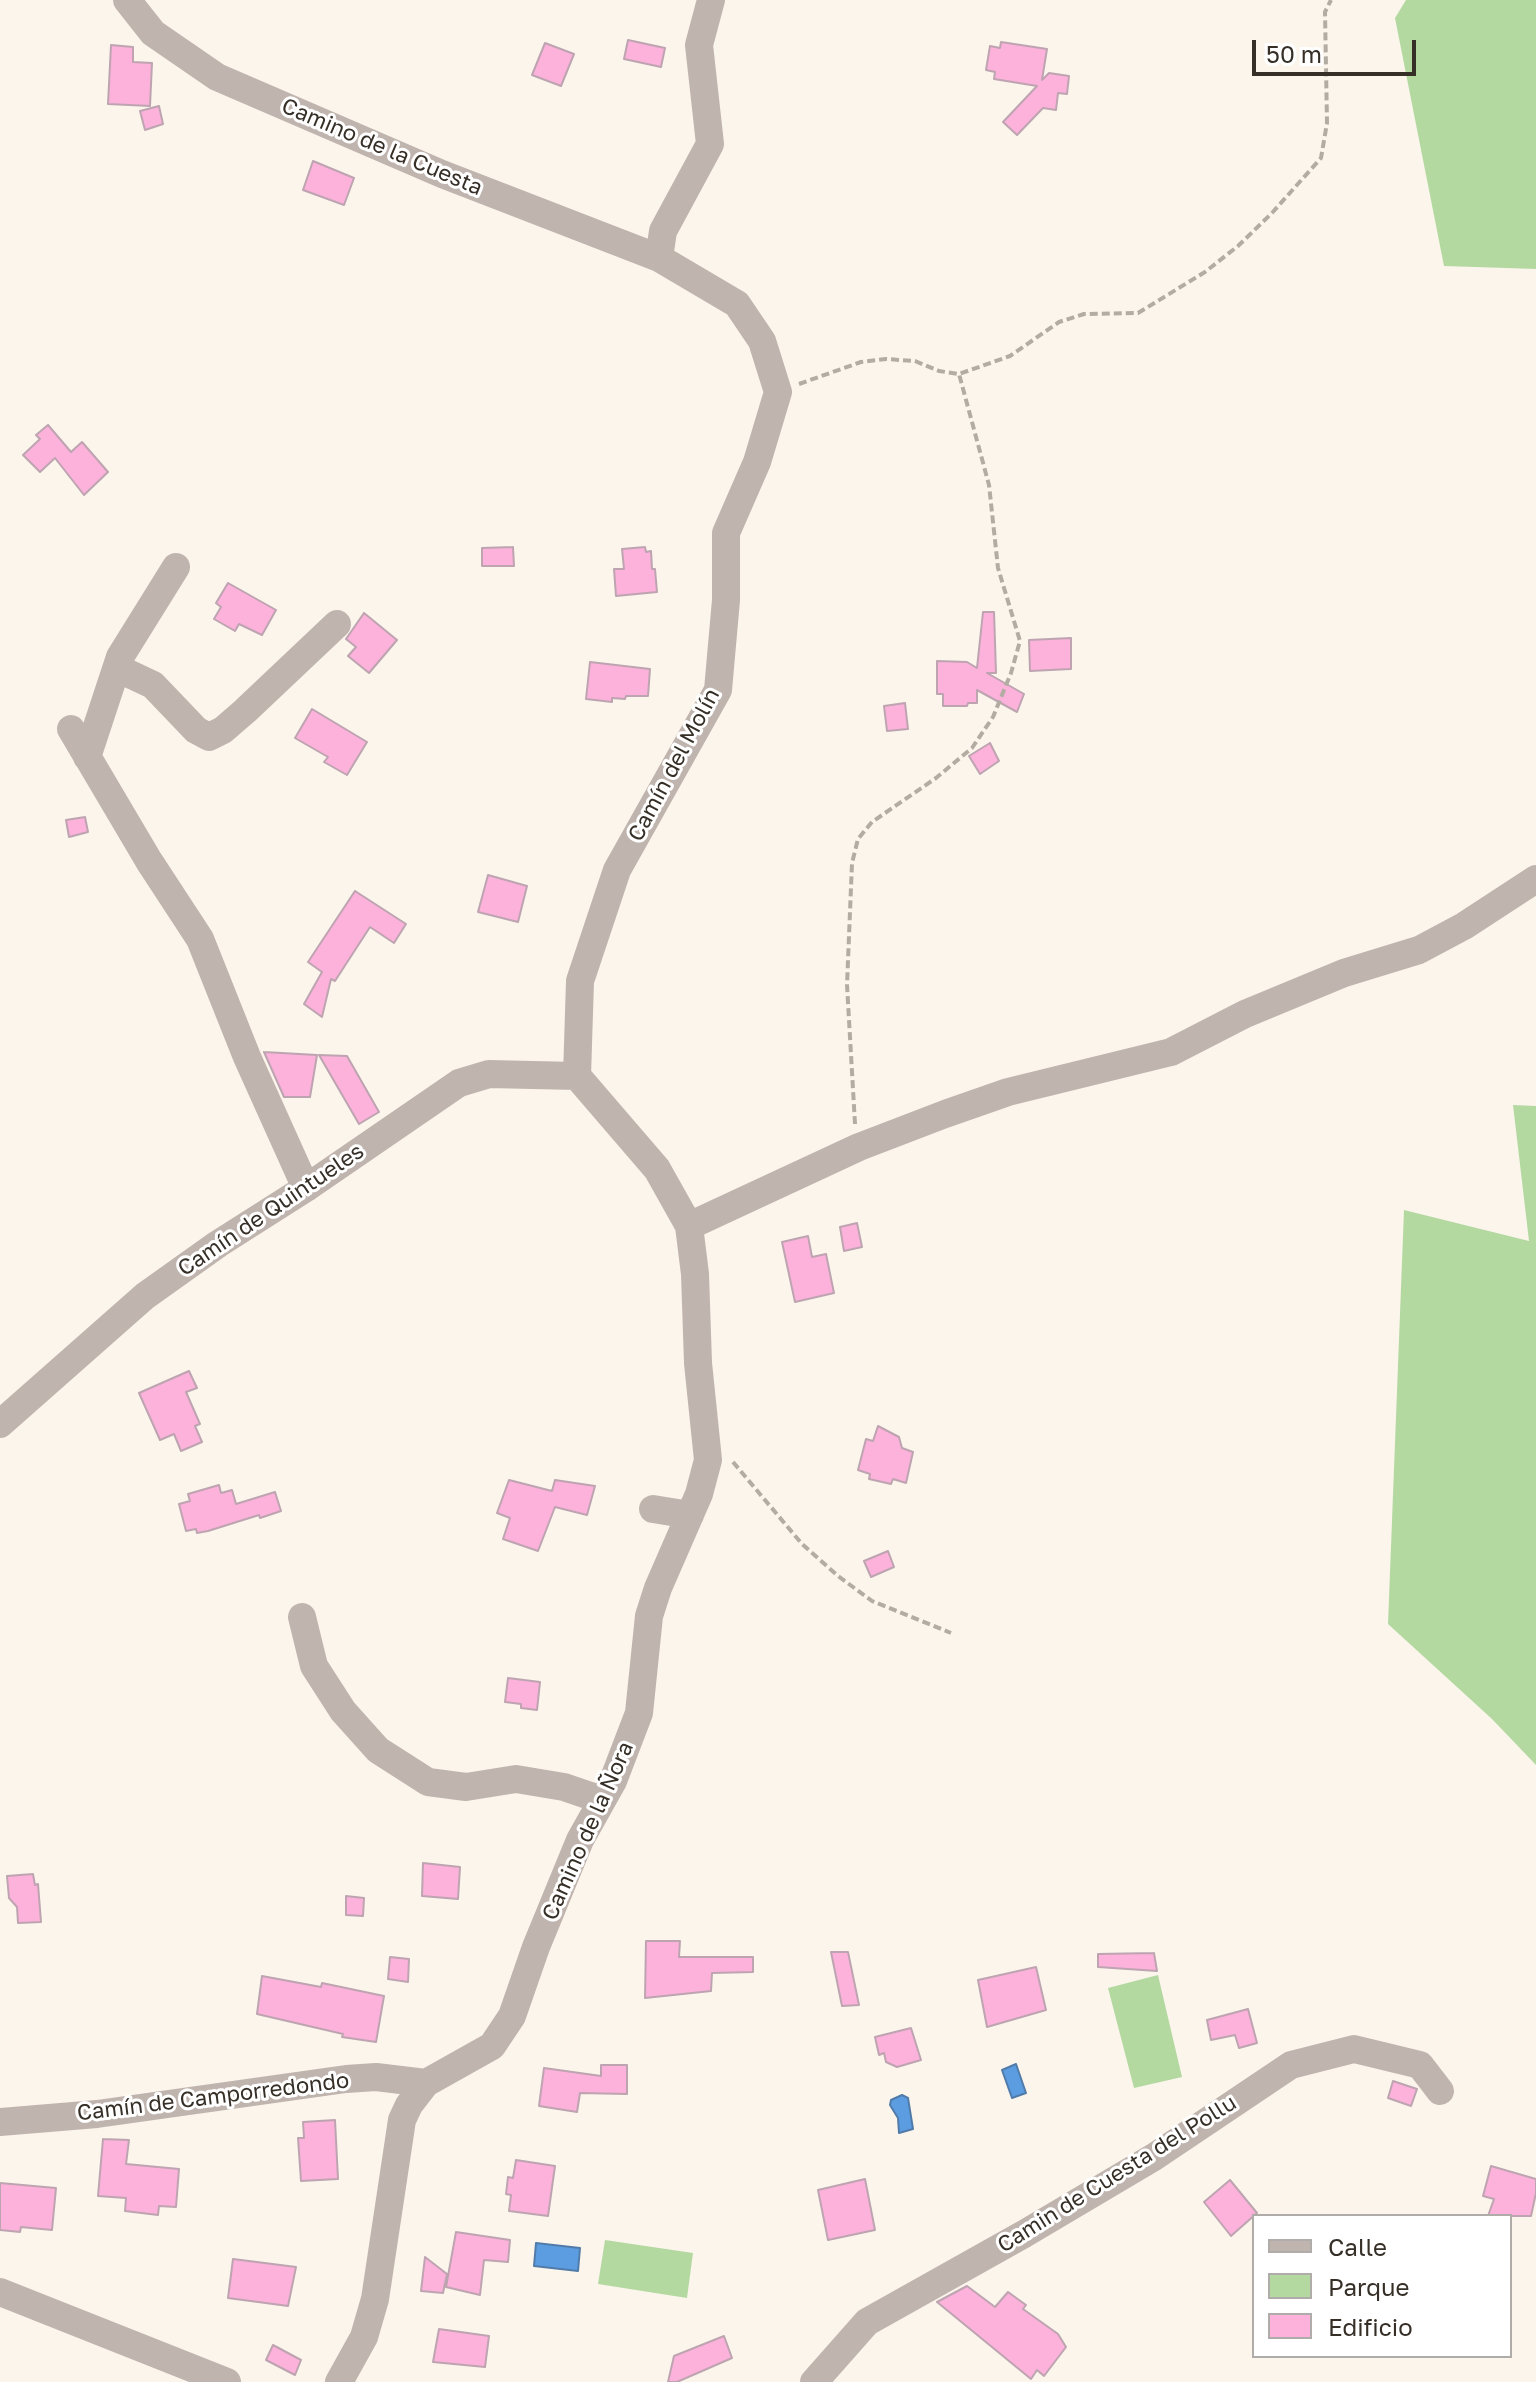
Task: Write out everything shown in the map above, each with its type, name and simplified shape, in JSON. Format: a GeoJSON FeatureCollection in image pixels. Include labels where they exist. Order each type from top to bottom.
{"type":"FeatureCollection","features":[{"type":"Feature","properties":{"kind":"street","name":"Camino de la Cuesta"},"geometry":{"type":"LineString","coordinates":[[127,0],[153,33],[217,77],[442,174],[659,258]]}},
{"type":"Feature","properties":{"kind":"street"},"geometry":{"type":"LineString","coordinates":[[711,0],[699,45],[710,144],[663,231],[659,258],[737,304],[762,341],[778,392]]}},
{"type":"Feature","properties":{"kind":"street","name":"Camín del Molín"},"geometry":{"type":"LineString","coordinates":[[577,1076],[580,981],[617,870],[718,690],[726,600],[726,533],[757,462],[778,392]]}},
{"type":"Feature","properties":{"kind":"street"},"geometry":{"type":"LineString","coordinates":[[87,757],[120,657],[176,567]]}},
{"type":"Feature","properties":{"kind":"street"},"geometry":{"type":"LineString","coordinates":[[117,668],[153,685],[196,730],[209,737],[223,730],[337,624]]}},
{"type":"Feature","properties":{"kind":"street"},"geometry":{"type":"LineString","coordinates":[[71,729],[149,861],[200,939],[247,1057],[306,1188]]}},
{"type":"Feature","properties":{"kind":"street"},"geometry":{"type":"LineString","coordinates":[[577,1076],[657,1169],[689,1226],[859,1147],[1008,1092],[1171,1052],[1245,1014],[1330,979],[1419,950],[1464,926],[1536,879]]}},
{"type":"Feature","properties":{"kind":"street","name":"Camín de Quintueles"},"geometry":{"type":"LineString","coordinates":[[0,1424],[145,1296],[459,1083],[489,1074],[577,1076]]}},
{"type":"Feature","properties":{"kind":"street","name":"Camino de la Ñora"},"geometry":{"type":"LineString","coordinates":[[339,2382],[364,2337],[375,2299],[402,2120],[426,2083],[492,2046],[512,2016],[536,1947],[580,1840],[613,1781],[639,1713],[649,1616],[699,1494],[708,1460],[689,1226]]}},
{"type":"Feature","properties":{"kind":"street"},"geometry":{"type":"LineString","coordinates":[[653,1509],[690,1515]]}},
{"type":"Feature","properties":{"kind":"street"},"geometry":{"type":"LineString","coordinates":[[302,1617],[314,1666],[343,1711],[378,1750],[428,1782],[466,1787],[516,1779],[564,1787],[602,1800]]}},
{"type":"Feature","properties":{"kind":"street","name":"Camin de Cuesta del Pollu"},"geometry":{"type":"LineString","coordinates":[[814,2382],[867,2322],[1154,2157],[1291,2065],[1354,2049],[1420,2065],[1440,2091]]}},
{"type":"Feature","properties":{"kind":"street","name":"Camín de Camporredondo"},"geometry":{"type":"LineString","coordinates":[[0,2122],[97,2114],[346,2079],[376,2077],[426,2083]]}},
{"type":"Feature","properties":{"kind":"street"},"geometry":{"type":"LineString","coordinates":[[0,2292],[227,2382]]}},
{"type":"Feature","properties":{"kind":"path"},"geometry":{"type":"LineString","coordinates":[[778,392],[861,362],[886,359],[915,361],[939,371],[959,374],[1010,356],[1059,322],[1084,314],[1138,313],[1205,272],[1272,213],[1321,158],[1327,123],[1325,12],[1331,0]]}},
{"type":"Feature","properties":{"kind":"path"},"geometry":{"type":"LineString","coordinates":[[859,1147],[850,1076],[847,985],[852,863],[858,839],[872,822],[936,778],[972,748],[993,717],[1020,641],[998,568],[989,485],[959,374]]}},
{"type":"Feature","properties":{"kind":"path"},"geometry":{"type":"LineString","coordinates":[[707,1446],[731,1459],[802,1544],[838,1576],[872,1601],[951,1633]]}},
{"type":"Feature","properties":{"kind":"green space"},"geometry":{"type":"Polygon","coordinates":[[[1406,0],[1536,0],[1536,269],[1444,266],[1395,18],[1406,0]]]}},
{"type":"Feature","properties":{"kind":"green space"},"geometry":{"type":"Polygon","coordinates":[[[1513,1105],[1536,1106],[1536,1765],[1492,1719],[1388,1624],[1404,1210],[1529,1241],[1513,1105]]]}},
{"type":"Feature","properties":{"kind":"green space"},"geometry":{"type":"Polygon","coordinates":[[[1158,1975],[1182,2077],[1134,2088],[1108,1988],[1158,1975]]]}},
{"type":"Feature","properties":{"kind":"green space"},"geometry":{"type":"Polygon","coordinates":[[[605,2240],[693,2253],[687,2298],[598,2284],[605,2240]]]}},
{"type":"Feature","properties":{"kind":"water"},"geometry":{"type":"Polygon","coordinates":[[[1016,2064],[1026,2093],[1012,2098],[1002,2070],[1016,2064]]]}},
{"type":"Feature","properties":{"kind":"water"},"geometry":{"type":"Polygon","coordinates":[[[902,2095],[908,2098],[913,2129],[899,2133],[898,2118],[890,2105],[891,2100],[902,2095]]]}},
{"type":"Feature","properties":{"kind":"water"},"geometry":{"type":"Polygon","coordinates":[[[536,2243],[580,2248],[578,2271],[534,2266],[536,2243]]]}},
{"type":"Feature","properties":{"kind":"building"},"geometry":{"type":"Polygon","coordinates":[[[628,40],[665,48],[661,67],[624,59],[628,40]]]}},
{"type":"Feature","properties":{"kind":"building"},"geometry":{"type":"Polygon","coordinates":[[[1001,42],[1047,49],[1042,80],[1049,73],[1069,76],[1067,94],[1058,93],[1056,110],[1043,108],[1017,135],[1003,122],[1037,86],[994,79],[995,72],[986,70],[990,46],[1000,48],[1001,42]]]}},
{"type":"Feature","properties":{"kind":"building"},"geometry":{"type":"Polygon","coordinates":[[[545,43],[574,54],[561,86],[532,75],[545,43]]]}},
{"type":"Feature","properties":{"kind":"building"},"geometry":{"type":"Polygon","coordinates":[[[111,45],[133,47],[133,62],[152,63],[150,106],[108,104],[111,45]]]}},
{"type":"Feature","properties":{"kind":"building"},"geometry":{"type":"Polygon","coordinates":[[[159,106],[163,124],[145,130],[140,111],[159,106]]]}},
{"type":"Feature","properties":{"kind":"building"},"geometry":{"type":"Polygon","coordinates":[[[313,161],[354,178],[344,205],[303,190],[313,161]]]}},
{"type":"Feature","properties":{"kind":"building"},"geometry":{"type":"Polygon","coordinates":[[[48,425],[71,452],[82,442],[108,472],[84,495],[55,458],[40,472],[23,455],[40,439],[36,435],[48,425]]]}},
{"type":"Feature","properties":{"kind":"building"},"geometry":{"type":"Polygon","coordinates":[[[513,547],[514,566],[482,566],[482,548],[513,547]]]}},
{"type":"Feature","properties":{"kind":"building"},"geometry":{"type":"Polygon","coordinates":[[[645,547],[646,552],[651,551],[657,592],[616,596],[614,569],[624,569],[622,549],[645,547]]]}},
{"type":"Feature","properties":{"kind":"building"},"geometry":{"type":"Polygon","coordinates":[[[228,583],[276,610],[262,635],[239,624],[235,631],[214,619],[221,607],[216,603],[228,583]]]}},
{"type":"Feature","properties":{"kind":"building"},"geometry":{"type":"Polygon","coordinates":[[[983,612],[994,612],[996,673],[987,673],[1024,694],[1017,712],[977,690],[977,703],[968,703],[967,706],[943,706],[943,694],[937,694],[937,661],[967,662],[977,668],[983,612]]]}},
{"type":"Feature","properties":{"kind":"building"},"geometry":{"type":"Polygon","coordinates":[[[364,613],[397,640],[369,673],[348,656],[356,647],[346,639],[364,613]]]}},
{"type":"Feature","properties":{"kind":"building"},"geometry":{"type":"Polygon","coordinates":[[[1071,638],[1071,669],[1030,671],[1029,640],[1071,638]]]}},
{"type":"Feature","properties":{"kind":"building"},"geometry":{"type":"Polygon","coordinates":[[[590,662],[650,669],[648,696],[612,698],[612,702],[586,699],[590,662]]]}},
{"type":"Feature","properties":{"kind":"building"},"geometry":{"type":"Polygon","coordinates":[[[905,703],[908,729],[887,731],[884,706],[905,703]]]}},
{"type":"Feature","properties":{"kind":"building"},"geometry":{"type":"Polygon","coordinates":[[[312,709],[367,742],[347,775],[324,762],[328,757],[295,738],[312,709]]]}},
{"type":"Feature","properties":{"kind":"building"},"geometry":{"type":"Polygon","coordinates":[[[990,743],[999,761],[980,774],[969,756],[990,743]]]}},
{"type":"Feature","properties":{"kind":"building"},"geometry":{"type":"Polygon","coordinates":[[[85,817],[88,832],[69,837],[66,820],[85,817]]]}},
{"type":"Feature","properties":{"kind":"building"},"geometry":{"type":"Polygon","coordinates":[[[488,875],[527,886],[518,922],[478,912],[488,875]]]}},
{"type":"Feature","properties":{"kind":"building"},"geometry":{"type":"Polygon","coordinates":[[[355,891],[406,924],[394,943],[370,927],[335,981],[331,979],[322,1017],[304,1004],[322,972],[308,962],[355,891]]]}},
{"type":"Feature","properties":{"kind":"building"},"geometry":{"type":"Polygon","coordinates":[[[264,1052],[317,1055],[310,1097],[284,1097],[264,1052]]]}},
{"type":"Feature","properties":{"kind":"building"},"geometry":{"type":"Polygon","coordinates":[[[319,1055],[347,1056],[379,1112],[359,1124],[319,1055]]]}},
{"type":"Feature","properties":{"kind":"building"},"geometry":{"type":"Polygon","coordinates":[[[857,1223],[862,1247],[844,1251],[840,1227],[857,1223]]]}},
{"type":"Feature","properties":{"kind":"building"},"geometry":{"type":"Polygon","coordinates":[[[808,1236],[812,1257],[826,1254],[834,1293],[795,1302],[782,1242],[808,1236]]]}},
{"type":"Feature","properties":{"kind":"building"},"geometry":{"type":"Polygon","coordinates":[[[189,1371],[197,1388],[186,1392],[200,1424],[195,1426],[202,1442],[181,1451],[174,1434],[160,1440],[139,1393],[189,1371]]]}},
{"type":"Feature","properties":{"kind":"building"},"geometry":{"type":"Polygon","coordinates":[[[878,1426],[899,1437],[902,1448],[913,1452],[906,1483],[893,1479],[891,1484],[869,1479],[870,1474],[858,1470],[866,1439],[873,1441],[878,1426]]]}},
{"type":"Feature","properties":{"kind":"building"},"geometry":{"type":"Polygon","coordinates":[[[509,1480],[552,1491],[555,1480],[595,1486],[587,1515],[555,1507],[538,1551],[503,1539],[510,1518],[497,1513],[509,1480]]]}},
{"type":"Feature","properties":{"kind":"building"},"geometry":{"type":"Polygon","coordinates":[[[219,1485],[221,1493],[232,1490],[236,1504],[275,1492],[281,1511],[208,1531],[186,1531],[179,1504],[190,1501],[188,1494],[219,1485]]]}},
{"type":"Feature","properties":{"kind":"building"},"geometry":{"type":"Polygon","coordinates":[[[888,1551],[894,1567],[871,1577],[864,1561],[888,1551]]]}},
{"type":"Feature","properties":{"kind":"building"},"geometry":{"type":"Polygon","coordinates":[[[508,1678],[540,1682],[537,1710],[505,1702],[508,1678]]]}},
{"type":"Feature","properties":{"kind":"building"},"geometry":{"type":"Polygon","coordinates":[[[423,1863],[460,1867],[458,1899],[422,1896],[423,1863]]]}},
{"type":"Feature","properties":{"kind":"building"},"geometry":{"type":"Polygon","coordinates":[[[33,1874],[35,1885],[38,1884],[41,1922],[18,1923],[17,1907],[9,1898],[7,1876],[33,1874]]]}},
{"type":"Feature","properties":{"kind":"building"},"geometry":{"type":"Polygon","coordinates":[[[346,1896],[364,1898],[363,1916],[346,1915],[346,1896]]]}},
{"type":"Feature","properties":{"kind":"building"},"geometry":{"type":"Polygon","coordinates":[[[646,1941],[680,1941],[679,1957],[753,1957],[753,1972],[712,1973],[711,1991],[645,1998],[646,1941]]]}},
{"type":"Feature","properties":{"kind":"building"},"geometry":{"type":"Polygon","coordinates":[[[831,1952],[848,1952],[859,2005],[842,2006],[831,1952]]]}},
{"type":"Feature","properties":{"kind":"building"},"geometry":{"type":"Polygon","coordinates":[[[1154,1953],[1157,1971],[1098,1967],[1098,1954],[1154,1953]]]}},
{"type":"Feature","properties":{"kind":"building"},"geometry":{"type":"Polygon","coordinates":[[[390,1957],[409,1959],[408,1982],[388,1979],[390,1957]]]}},
{"type":"Feature","properties":{"kind":"building"},"geometry":{"type":"Polygon","coordinates":[[[1036,1967],[1046,2010],[987,2027],[978,1980],[1036,1967]]]}},
{"type":"Feature","properties":{"kind":"building"},"geometry":{"type":"Polygon","coordinates":[[[262,1976],[321,1987],[322,1983],[384,1996],[376,2042],[342,2037],[343,2034],[257,2014],[262,1976]]]}},
{"type":"Feature","properties":{"kind":"building"},"geometry":{"type":"Polygon","coordinates":[[[1248,2009],[1257,2043],[1239,2048],[1235,2035],[1211,2040],[1207,2020],[1248,2009]]]}},
{"type":"Feature","properties":{"kind":"building"},"geometry":{"type":"Polygon","coordinates":[[[911,2028],[921,2060],[897,2067],[886,2062],[884,2053],[879,2055],[875,2037],[911,2028]]]}},
{"type":"Feature","properties":{"kind":"building"},"geometry":{"type":"Polygon","coordinates":[[[601,2065],[627,2065],[627,2094],[580,2093],[577,2112],[539,2106],[544,2068],[601,2076],[601,2065]]]}},
{"type":"Feature","properties":{"kind":"building"},"geometry":{"type":"Polygon","coordinates":[[[1393,2081],[1417,2089],[1411,2106],[1388,2098],[1393,2081]]]}},
{"type":"Feature","properties":{"kind":"building"},"geometry":{"type":"Polygon","coordinates":[[[335,2120],[338,2179],[301,2181],[298,2138],[304,2138],[303,2122],[335,2120]]]}},
{"type":"Feature","properties":{"kind":"building"},"geometry":{"type":"Polygon","coordinates":[[[103,2139],[129,2140],[126,2164],[179,2169],[176,2207],[159,2206],[158,2215],[125,2211],[126,2198],[98,2196],[103,2139]]]}},
{"type":"Feature","properties":{"kind":"building"},"geometry":{"type":"Polygon","coordinates":[[[516,2160],[555,2166],[548,2216],[509,2211],[511,2195],[506,2194],[508,2177],[513,2178],[516,2160]]]}},
{"type":"Feature","properties":{"kind":"building"},"geometry":{"type":"Polygon","coordinates":[[[1491,2166],[1536,2179],[1531,2216],[1489,2214],[1494,2199],[1483,2196],[1491,2166]]]}},
{"type":"Feature","properties":{"kind":"building"},"geometry":{"type":"Polygon","coordinates":[[[865,2179],[875,2230],[828,2240],[818,2190],[865,2179]]]}},
{"type":"Feature","properties":{"kind":"building"},"geometry":{"type":"Polygon","coordinates":[[[1230,2180],[1257,2213],[1252,2214],[1231,2236],[1204,2202],[1230,2180]]]}},
{"type":"Feature","properties":{"kind":"building"},"geometry":{"type":"Polygon","coordinates":[[[0,2183],[56,2188],[52,2230],[21,2227],[20,2232],[0,2230],[0,2183]]]}},
{"type":"Feature","properties":{"kind":"building"},"geometry":{"type":"Polygon","coordinates":[[[456,2232],[510,2240],[508,2262],[484,2260],[480,2295],[446,2287],[456,2232]]]}},
{"type":"Feature","properties":{"kind":"building"},"geometry":{"type":"Polygon","coordinates":[[[425,2257],[447,2274],[443,2293],[421,2291],[425,2257]]]}},
{"type":"Feature","properties":{"kind":"building"},"geometry":{"type":"Polygon","coordinates":[[[233,2259],[296,2267],[288,2306],[228,2298],[233,2259]]]}},
{"type":"Feature","properties":{"kind":"building"},"geometry":{"type":"Polygon","coordinates":[[[967,2286],[995,2307],[1008,2292],[1026,2305],[1023,2309],[1058,2334],[1066,2347],[1044,2376],[1037,2370],[1031,2379],[937,2302],[967,2286]]]}},
{"type":"Feature","properties":{"kind":"building"},"geometry":{"type":"Polygon","coordinates":[[[439,2329],[489,2336],[485,2367],[433,2362],[439,2329]]]}},
{"type":"Feature","properties":{"kind":"building"},"geometry":{"type":"Polygon","coordinates":[[[724,2336],[732,2358],[677,2382],[668,2382],[674,2356],[724,2336]]]}},
{"type":"Feature","properties":{"kind":"building"},"geometry":{"type":"Polygon","coordinates":[[[273,2345],[301,2360],[295,2375],[266,2360],[273,2345]]]}}]}
